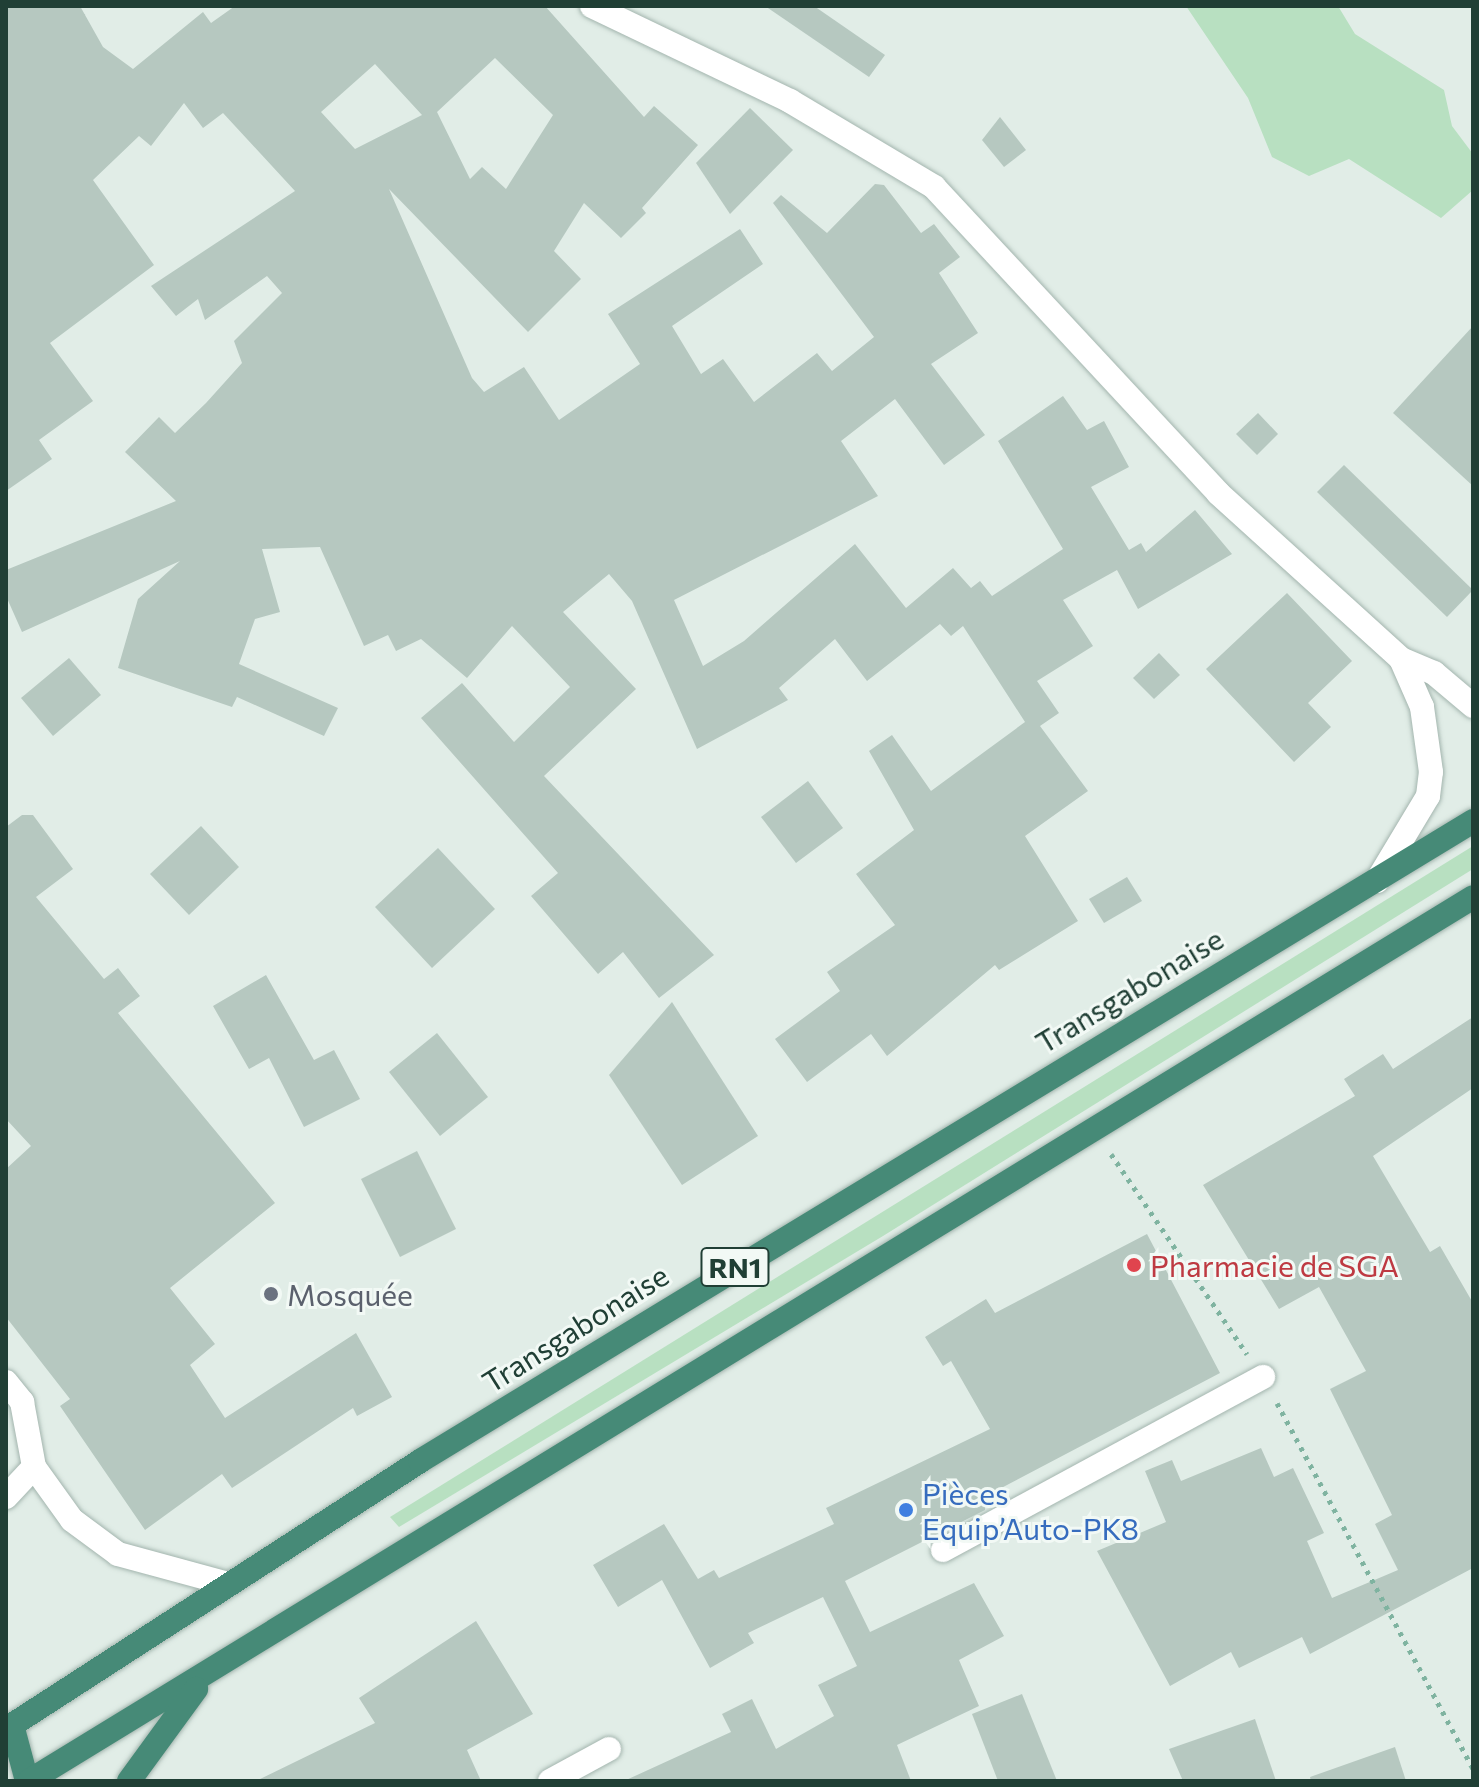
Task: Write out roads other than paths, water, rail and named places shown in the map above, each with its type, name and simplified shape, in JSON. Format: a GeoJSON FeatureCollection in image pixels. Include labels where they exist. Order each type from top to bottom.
{"type":"FeatureCollection","features":[{"type":"Feature","properties":{"kind":"highway","name":"Transgabonaise"},"geometry":{"type":"LineString","coordinates":[[9,1727],[225,1583],[1473,821]]}},
{"type":"Feature","properties":{"kind":"highway","name":"RN1"},"geometry":{"type":"LineString","coordinates":[[28,1781],[202,1680],[1473,897]]}},
{"type":"Feature","properties":{"kind":"highway"},"geometry":{"type":"LineString","coordinates":[[129,1781],[202,1680]]}},
{"type":"Feature","properties":{"kind":"highway"},"geometry":{"type":"LineString","coordinates":[[9,1727],[28,1781]]}},
{"type":"Feature","properties":{"kind":"street"},"geometry":{"type":"LineString","coordinates":[[592,6],[790,101],[934,187],[975,222],[1143,418],[1401,659],[1434,673],[1473,706]]}},
{"type":"Feature","properties":{"kind":"street"},"geometry":{"type":"LineString","coordinates":[[1377,881],[1428,796],[1431,772],[1422,707],[1401,659]]}},
{"type":"Feature","properties":{"kind":"street"},"geometry":{"type":"LineString","coordinates":[[943,1550],[1263,1377]]}},
{"type":"Feature","properties":{"kind":"street"},"geometry":{"type":"LineString","coordinates":[[6,1382],[22,1402],[34,1467],[72,1520],[118,1554],[225,1583]]}},
{"type":"Feature","properties":{"kind":"street"},"geometry":{"type":"LineString","coordinates":[[6,1497],[34,1467]]}},
{"type":"Feature","properties":{"kind":"street"},"geometry":{"type":"LineString","coordinates":[[550,1781],[609,1749]]}},
{"type":"Feature","properties":{"kind":"place","name":"Pharmacie de SGA"},"geometry":{"type":"Point","coordinates":[1134,1265]}},
{"type":"Feature","properties":{"kind":"place","name":"Mosquée"},"geometry":{"type":"Point","coordinates":[271,1294]}},
{"type":"Feature","properties":{"kind":"place","name":"Pièces Equip’Auto-PK8"},"geometry":{"type":"Point","coordinates":[906,1510]}}]}
